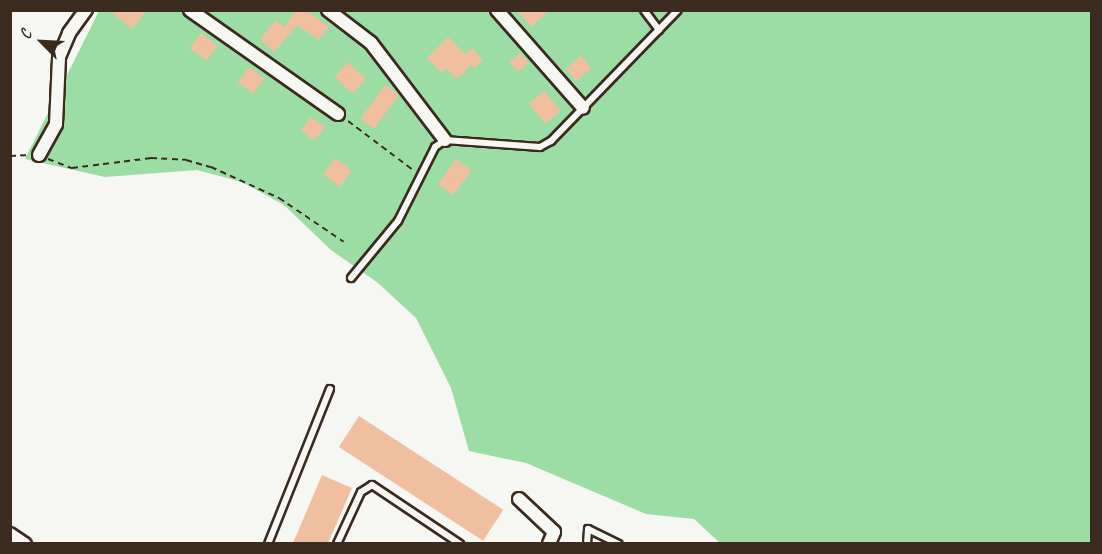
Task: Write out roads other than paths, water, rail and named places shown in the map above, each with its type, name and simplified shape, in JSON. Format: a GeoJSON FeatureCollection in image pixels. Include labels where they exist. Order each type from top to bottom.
{"type":"FeatureCollection","features":[{"type":"Feature","properties":{"kind":"street"},"geometry":{"type":"LineString","coordinates":[[39,155],[56,124],[59,57],[69,33],[86,10]]}},
{"type":"Feature","properties":{"kind":"street"},"geometry":{"type":"LineString","coordinates":[[190,10],[338,114]]}},
{"type":"Feature","properties":{"kind":"street"},"geometry":{"type":"LineString","coordinates":[[328,10],[371,43],[445,140]]}},
{"type":"Feature","properties":{"kind":"street"},"geometry":{"type":"LineString","coordinates":[[497,10],[583,108]]}},
{"type":"Feature","properties":{"kind":"street"},"geometry":{"type":"LineString","coordinates":[[519,499],[554,532],[549,543]]}},
{"type":"Feature","properties":{"kind":"street"},"geometry":{"type":"LineString","coordinates":[[10,534],[25,543]]}},
{"type":"Feature","properties":{"kind":"lane"},"geometry":{"type":"LineString","coordinates":[[644,10],[659,30]]}},
{"type":"Feature","properties":{"kind":"lane"},"geometry":{"type":"LineString","coordinates":[[351,278],[398,221],[435,147],[445,140],[540,147],[583,108],[678,10]]}},
{"type":"Feature","properties":{"kind":"lane"},"geometry":{"type":"LineString","coordinates":[[268,543],[330,389]]}},
{"type":"Feature","properties":{"kind":"lane"},"geometry":{"type":"LineString","coordinates":[[337,543],[361,492],[372,485],[460,543]]}},
{"type":"Feature","properties":{"kind":"lane"},"geometry":{"type":"LineString","coordinates":[[587,543],[588,529],[619,543]]}}]}
